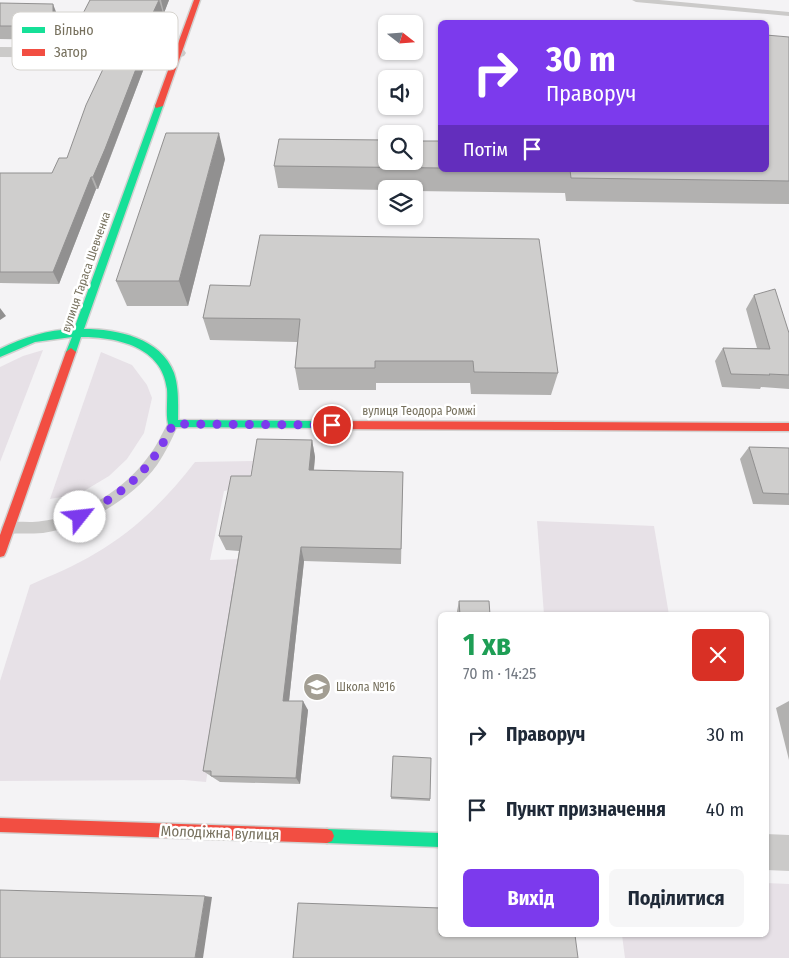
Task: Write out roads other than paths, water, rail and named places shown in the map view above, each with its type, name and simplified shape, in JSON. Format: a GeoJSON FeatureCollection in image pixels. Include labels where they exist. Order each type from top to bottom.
{"type":"FeatureCollection","features":[{"type":"Feature","properties":{"kind":"street","name":"вулиця Тараса Шевченка"},"geometry":{"type":"LineString","coordinates":[[178,53],[197,0]]}},
{"type":"Feature","properties":{"kind":"street","name":"вулиця Тараса Шевченка"},"geometry":{"type":"LineString","coordinates":[[3,535],[79,333],[172,70]]}},
{"type":"Feature","properties":{"kind":"street"},"geometry":{"type":"LineString","coordinates":[[0,353],[20,343],[46,336],[79,333],[115,336],[135,342],[153,352],[166,366],[174,394],[173,424]]}},
{"type":"Feature","properties":{"kind":"street","name":"вулиця Теодора Ромжі"},"geometry":{"type":"LineString","coordinates":[[173,424],[789,427]]}},
{"type":"Feature","properties":{"kind":"street","name":"Молодіжна вулиця"},"geometry":{"type":"LineString","coordinates":[[0,825],[438,840]]}},
{"type":"Feature","properties":{"kind":"street"},"geometry":{"type":"LineString","coordinates":[[769,852],[789,853]]}},
{"type":"Feature","properties":{"kind":"lane"},"geometry":{"type":"LineString","coordinates":[[636,0],[789,14]]}},
{"type":"Feature","properties":{"kind":"lane"},"geometry":{"type":"LineString","coordinates":[[3,535],[80,517],[111,500],[141,474],[161,449],[173,424]]}},
{"type":"Feature","properties":{"kind":"place","name":"Школа №16"},"geometry":{"type":"Point","coordinates":[317,687]}}]}
